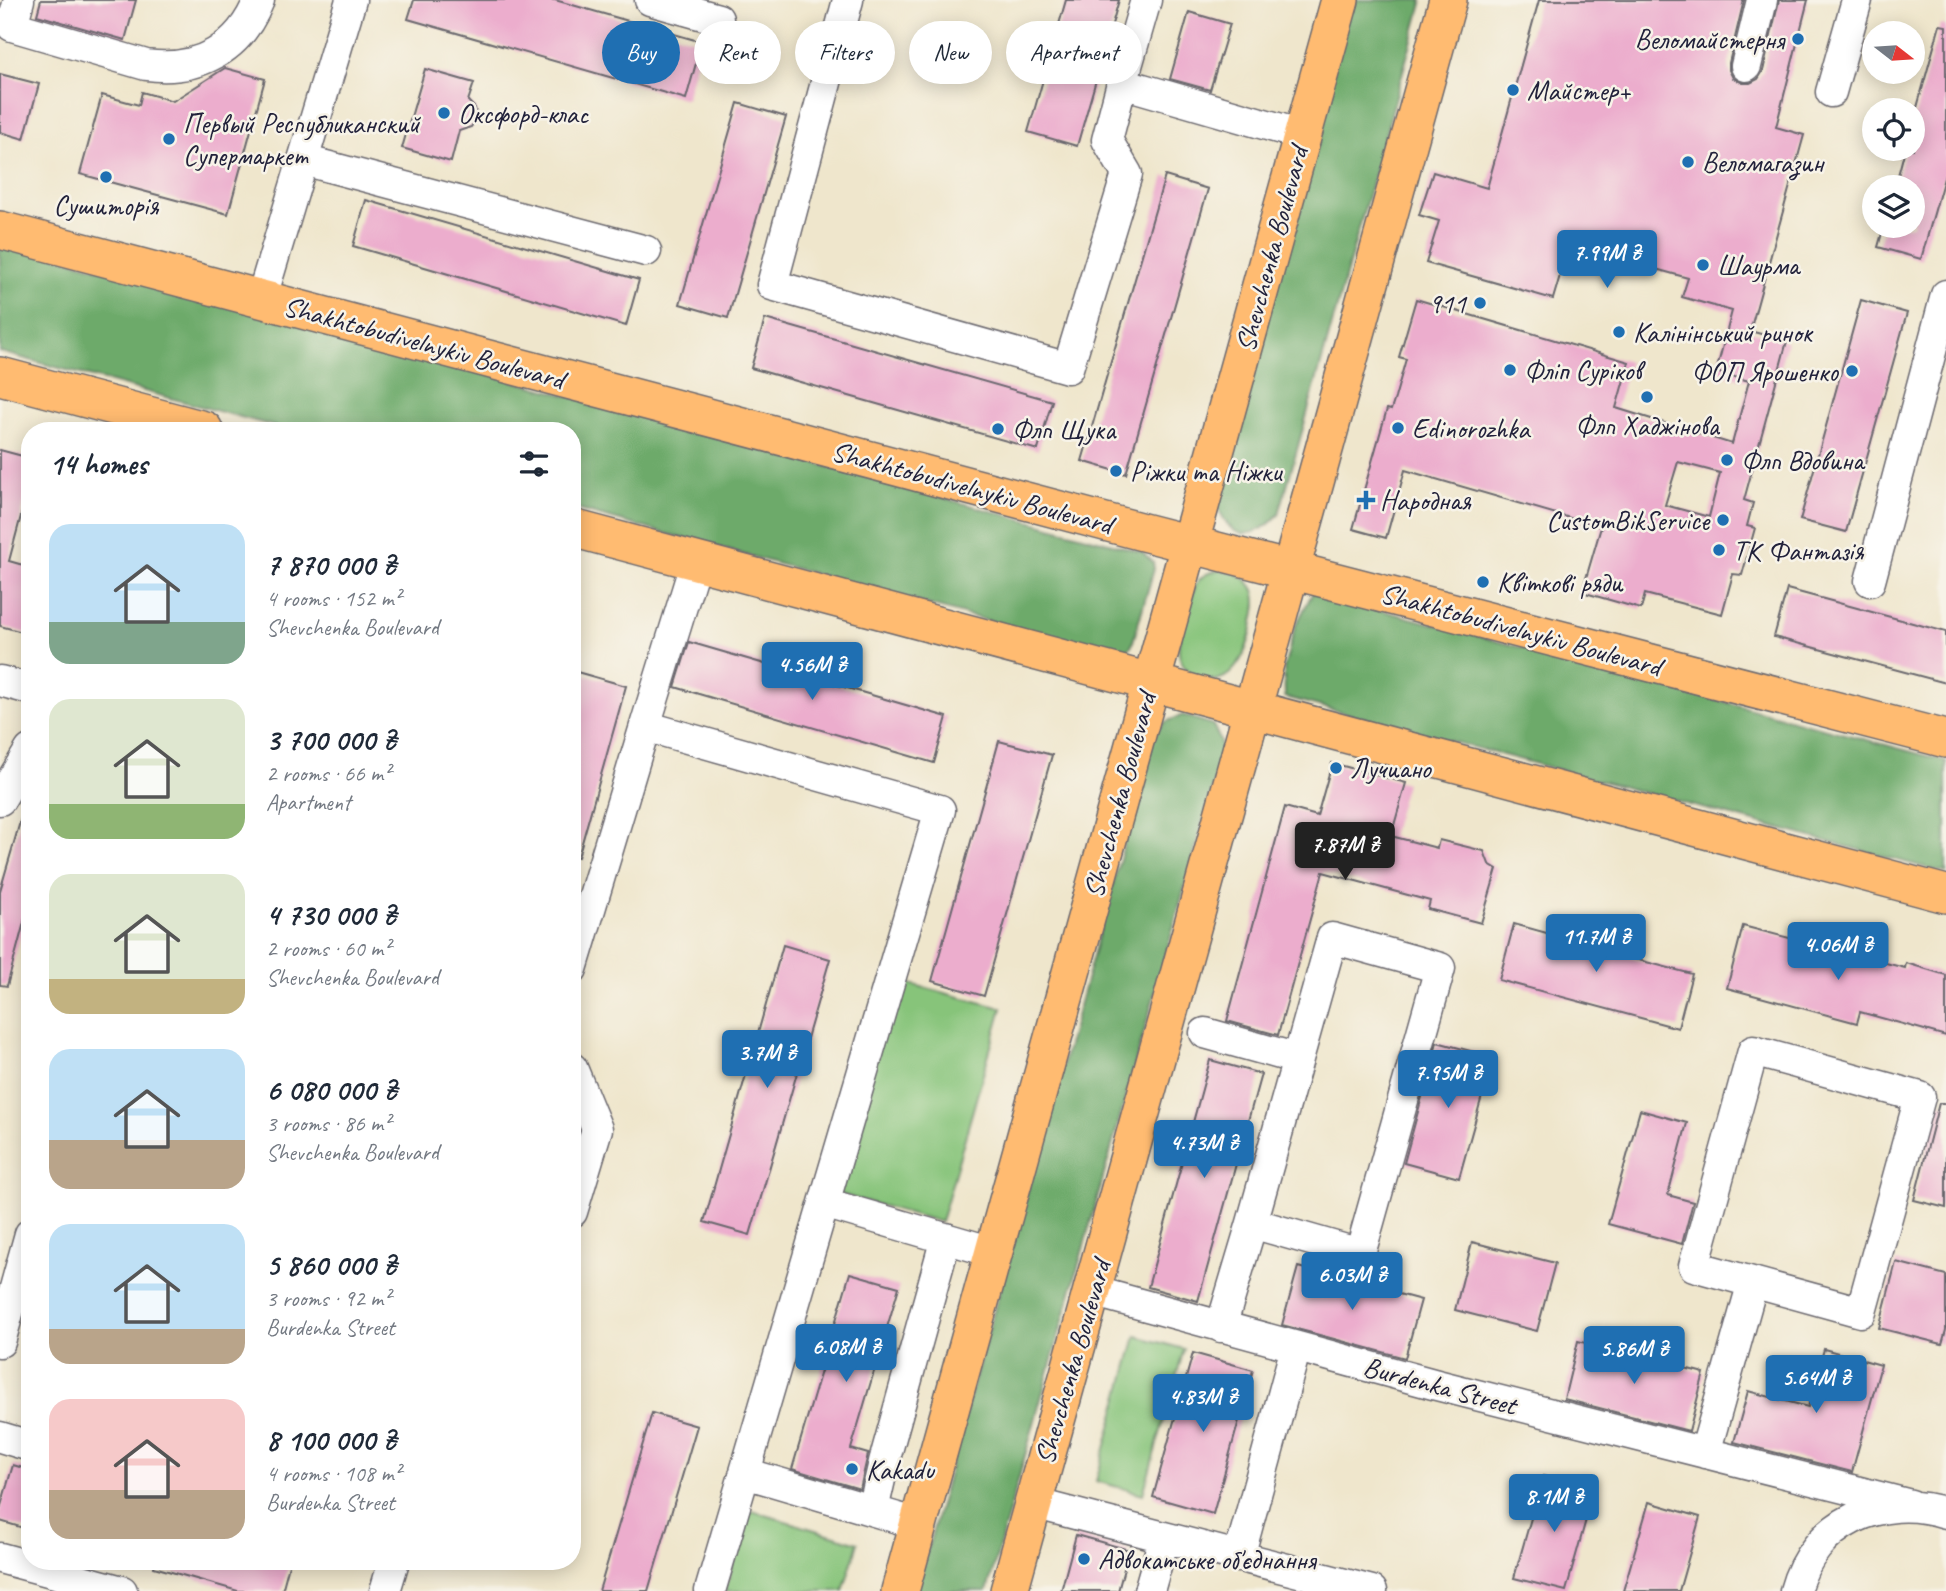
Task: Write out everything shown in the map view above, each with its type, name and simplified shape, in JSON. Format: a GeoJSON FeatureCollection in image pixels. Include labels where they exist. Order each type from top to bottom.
{"type":"FeatureCollection","features":[{"type":"Feature","properties":{"kind":"main road","name":"Shevchenka Boulevard"},"geometry":{"type":"LineString","coordinates":[[900,1591],[1340,0]]}},
{"type":"Feature","properties":{"kind":"main road","name":"Shevchenka Boulevard"},"geometry":{"type":"LineString","coordinates":[[1009,1591],[1448,0]]}},
{"type":"Feature","properties":{"kind":"main road","name":"Shakhtobudivelnykiv Boulevard"},"geometry":{"type":"LineString","coordinates":[[1,230],[1946,739]]}},
{"type":"Feature","properties":{"kind":"main road"},"geometry":{"type":"LineString","coordinates":[[0,376],[174,422]]}},
{"type":"Feature","properties":{"kind":"main road"},"geometry":{"type":"LineString","coordinates":[[581,530],[1946,894]]}},
{"type":"Feature","properties":{"kind":"street"},"geometry":{"type":"LineString","coordinates":[[11,16],[146,65],[166,68],[190,65],[228,45],[242,31],[259,0]]}},
{"type":"Feature","properties":{"kind":"street"},"geometry":{"type":"LineString","coordinates":[[261,300],[351,0]]}},
{"type":"Feature","properties":{"kind":"street"},"geometry":{"type":"LineString","coordinates":[[650,0],[718,19]]}},
{"type":"Feature","properties":{"kind":"street"},"geometry":{"type":"LineString","coordinates":[[848,0],[772,285],[1068,368],[1127,174],[1107,140],[1122,84]]}},
{"type":"Feature","properties":{"kind":"street"},"geometry":{"type":"LineString","coordinates":[[1140,21],[1146,0]]}},
{"type":"Feature","properties":{"kind":"street"},"geometry":{"type":"LineString","coordinates":[[1746,66],[1762,0]]}},
{"type":"Feature","properties":{"kind":"street"},"geometry":{"type":"LineString","coordinates":[[1831,92],[1857,0]]}},
{"type":"Feature","properties":{"kind":"street"},"geometry":{"type":"LineString","coordinates":[[1125,84],[1302,135]]}},
{"type":"Feature","properties":{"kind":"street"},"geometry":{"type":"LineString","coordinates":[[303,159],[646,251]]}},
{"type":"Feature","properties":{"kind":"street"},"geometry":{"type":"LineString","coordinates":[[1870,581],[1946,295]]}},
{"type":"Feature","properties":{"kind":"street"},"geometry":{"type":"LineString","coordinates":[[581,939],[696,561]]}},
{"type":"Feature","properties":{"kind":"street"},"geometry":{"type":"LineString","coordinates":[[0,681],[21,687]]}},
{"type":"Feature","properties":{"kind":"street"},"geometry":{"type":"LineString","coordinates":[[645,726],[940,810],[710,1591]]}},
{"type":"Feature","properties":{"kind":"street"},"geometry":{"type":"LineString","coordinates":[[0,800],[21,765]]}},
{"type":"Feature","properties":{"kind":"street"},"geometry":{"type":"LineString","coordinates":[[1221,1327],[1332,938],[1440,968],[1360,1254],[1252,1223]]}},
{"type":"Feature","properties":{"kind":"street"},"geometry":{"type":"LineString","coordinates":[[1205,1033],[1298,1059]]}},
{"type":"Feature","properties":{"kind":"street"},"geometry":{"type":"LineString","coordinates":[[1753,1051],[1933,1100],[1861,1312],[1694,1266],[1753,1051]]}},
{"type":"Feature","properties":{"kind":"street"},"geometry":{"type":"LineString","coordinates":[[581,1090],[597,1129],[581,1182]]}},
{"type":"Feature","properties":{"kind":"street"},"geometry":{"type":"LineString","coordinates":[[824,1203],[993,1252]]}},
{"type":"Feature","properties":{"kind":"street"},"geometry":{"type":"LineString","coordinates":[[873,1510],[946,1238]]}},
{"type":"Feature","properties":{"kind":"street"},"geometry":{"type":"LineString","coordinates":[[0,1342],[21,1266]]}},
{"type":"Feature","properties":{"kind":"street"},"geometry":{"type":"LineString","coordinates":[[1706,1453],[1753,1282]]}},
{"type":"Feature","properties":{"kind":"street","name":"Burdenka Street"},"geometry":{"type":"LineString","coordinates":[[1092,1291],[1437,1385],[1911,1505],[1945,1510]]}},
{"type":"Feature","properties":{"kind":"street"},"geometry":{"type":"LineString","coordinates":[[1239,1557],[1296,1347]]}},
{"type":"Feature","properties":{"kind":"street"},"geometry":{"type":"LineString","coordinates":[[0,1437],[21,1443]]}},
{"type":"Feature","properties":{"kind":"street"},"geometry":{"type":"LineString","coordinates":[[745,1473],[918,1524]]}},
{"type":"Feature","properties":{"kind":"street"},"geometry":{"type":"LineString","coordinates":[[1033,1503],[1372,1591]]}},
{"type":"Feature","properties":{"kind":"street"},"geometry":{"type":"LineString","coordinates":[[1795,1591],[1808,1559],[1835,1529],[1860,1514],[1881,1508],[1911,1505]]}},
{"type":"Feature","properties":{"kind":"street"},"geometry":{"type":"LineString","coordinates":[[1149,1591],[1164,1538]]}},
{"type":"Feature","properties":{"kind":"street"},"geometry":{"type":"LineString","coordinates":[[0,1558],[21,1564]]}},
{"type":"Feature","properties":{"kind":"street"},"geometry":{"type":"LineString","coordinates":[[44,1570],[122,1591]]}},
{"type":"Feature","properties":{"kind":"street"},"geometry":{"type":"LineString","coordinates":[[385,1591],[391,1570]]}},
{"type":"Feature","properties":{"kind":"green space"},"geometry":{"type":"Polygon","coordinates":[[[1349,0],[1423,0],[1279,514],[1263,528],[1242,534],[1227,524],[1213,497],[1349,0]]]}},
{"type":"Feature","properties":{"kind":"green space"},"geometry":{"type":"Polygon","coordinates":[[[6,243],[1142,552],[1153,562],[1154,569],[1132,645],[1126,652],[1111,654],[581,510],[581,422],[258,422],[0,352],[0,248],[6,243]]]}},
{"type":"Feature","properties":{"kind":"green space"},"geometry":{"type":"Polygon","coordinates":[[[1218,570],[1234,573],[1247,581],[1254,590],[1256,606],[1251,634],[1242,658],[1227,676],[1206,680],[1185,667],[1181,660],[1179,642],[1197,583],[1205,575],[1218,570]]]}},
{"type":"Feature","properties":{"kind":"green space"},"geometry":{"type":"Polygon","coordinates":[[[1313,592],[1946,761],[1946,873],[1285,697],[1284,668],[1295,627],[1313,592]]]}},
{"type":"Feature","properties":{"kind":"green space"},"geometry":{"type":"Polygon","coordinates":[[[1183,715],[1213,725],[1220,740],[1222,754],[987,1591],[916,1591],[1155,733],[1165,722],[1183,715]]]}},
{"type":"Feature","properties":{"kind":"green space"},"geometry":{"type":"Polygon","coordinates":[[[891,979],[1002,1008],[941,1222],[832,1192],[891,979]]]}},
{"type":"Feature","properties":{"kind":"green space"},"geometry":{"type":"Polygon","coordinates":[[[1136,1336],[1184,1349],[1143,1494],[1096,1481],[1136,1336]]]}},
{"type":"Feature","properties":{"kind":"green space"},"geometry":{"type":"Polygon","coordinates":[[[749,1510],[858,1543],[843,1591],[725,1591],[749,1510]]]}},
{"type":"Feature","properties":{"kind":"building"},"geometry":{"type":"Polygon","coordinates":[[[41,0],[136,0],[125,40],[37,15],[41,0]]]}},
{"type":"Feature","properties":{"kind":"building"},"geometry":{"type":"Polygon","coordinates":[[[414,0],[555,0],[628,21],[602,21],[602,75],[408,19],[414,0]]]}},
{"type":"Feature","properties":{"kind":"building"},"geometry":{"type":"Polygon","coordinates":[[[1066,0],[1119,0],[1113,21],[1060,21],[1066,0]]]}},
{"type":"Feature","properties":{"kind":"building","name":"Калінінський ринок"},"geometry":{"type":"Polygon","coordinates":[[[1539,0],[1744,0],[1729,70],[1733,78],[1750,83],[1758,79],[1763,71],[1779,0],[1808,0],[1776,127],[1804,135],[1750,331],[1787,341],[1744,500],[1753,503],[1747,526],[1755,528],[1742,575],[1733,574],[1722,614],[1645,594],[1641,609],[1582,592],[1601,527],[1405,470],[1386,538],[1353,529],[1387,409],[1391,410],[1406,359],[1399,357],[1416,299],[1629,362],[1616,408],[1732,444],[1749,381],[1716,372],[1732,311],[1682,297],[1688,278],[1569,245],[1553,299],[1426,263],[1439,221],[1419,215],[1433,172],[1487,188],[1539,0]],[[1678,462],[1665,505],[1709,517],[1720,473],[1678,462]]]}},
{"type":"Feature","properties":{"kind":"building"},"geometry":{"type":"Polygon","coordinates":[[[1189,12],[1230,24],[1210,90],[1170,79],[1189,12]]]}},
{"type":"Feature","properties":{"kind":"building"},"geometry":{"type":"Polygon","coordinates":[[[1940,25],[1946,26],[1946,171],[1921,259],[1878,247],[1881,238],[1925,238],[1925,175],[1898,175],[1902,161],[1925,161],[1925,98],[1920,98],[1940,25]]]}},
{"type":"Feature","properties":{"kind":"building"},"geometry":{"type":"Polygon","coordinates":[[[680,36],[694,40],[694,70],[686,99],[634,84],[680,84],[680,36]]]}},
{"type":"Feature","properties":{"kind":"building","name":"Первый Республиканский Супермаркет"},"geometry":{"type":"Polygon","coordinates":[[[225,68],[265,79],[228,214],[80,174],[102,95],[139,105],[142,92],[173,101],[225,68]]]}},
{"type":"Feature","properties":{"kind":"building","name":"Оксфорд-клас"},"geometry":{"type":"Polygon","coordinates":[[[425,69],[474,83],[468,101],[475,108],[477,118],[471,127],[459,131],[451,162],[402,148],[425,69]]]}},
{"type":"Feature","properties":{"kind":"building"},"geometry":{"type":"Polygon","coordinates":[[[0,74],[39,84],[24,139],[0,132],[0,74]]]}},
{"type":"Feature","properties":{"kind":"building"},"geometry":{"type":"Polygon","coordinates":[[[1042,84],[1095,84],[1077,146],[1028,132],[1042,84]]]}},
{"type":"Feature","properties":{"kind":"building"},"geometry":{"type":"Polygon","coordinates":[[[738,103],[786,117],[728,318],[680,304],[738,103]]]}},
{"type":"Feature","properties":{"kind":"building"},"geometry":{"type":"Polygon","coordinates":[[[1165,176],[1208,189],[1126,474],[1082,461],[1165,176]]]}},
{"type":"Feature","properties":{"kind":"building"},"geometry":{"type":"Polygon","coordinates":[[[366,200],[639,280],[626,326],[353,246],[366,200]]]}},
{"type":"Feature","properties":{"kind":"building"},"geometry":{"type":"Polygon","coordinates":[[[1861,300],[1907,313],[1846,532],[1800,520],[1861,300]]]}},
{"type":"Feature","properties":{"kind":"building"},"geometry":{"type":"Polygon","coordinates":[[[765,319],[1052,401],[1038,450],[751,368],[765,319]]]}},
{"type":"Feature","properties":{"kind":"building"},"geometry":{"type":"Polygon","coordinates":[[[0,450],[21,456],[21,516],[9,561],[21,564],[21,632],[0,626],[0,450]]]}},
{"type":"Feature","properties":{"kind":"building"},"geometry":{"type":"Polygon","coordinates":[[[1787,589],[1946,632],[1946,683],[1774,637],[1787,589]]]}},
{"type":"Feature","properties":{"kind":"building"},"geometry":{"type":"Polygon","coordinates":[[[689,642],[947,717],[934,763],[675,687],[689,642]]]}},
{"type":"Feature","properties":{"kind":"building"},"geometry":{"type":"Polygon","coordinates":[[[581,673],[626,686],[581,846],[581,673]]]}},
{"type":"Feature","properties":{"kind":"building"},"geometry":{"type":"Polygon","coordinates":[[[999,741],[1052,755],[984,996],[932,981],[999,741]]]}},
{"type":"Feature","properties":{"kind":"building"},"geometry":{"type":"Polygon","coordinates":[[[1332,763],[1406,783],[1391,836],[1437,848],[1439,840],[1484,851],[1489,864],[1497,869],[1481,923],[1428,909],[1430,901],[1323,872],[1278,1035],[1227,1021],[1285,807],[1317,816],[1332,763]]]}},
{"type":"Feature","properties":{"kind":"building"},"geometry":{"type":"Polygon","coordinates":[[[21,818],[21,934],[7,986],[0,985],[0,891],[21,818]]]}},
{"type":"Feature","properties":{"kind":"building"},"geometry":{"type":"Polygon","coordinates":[[[1514,924],[1579,942],[1582,929],[1631,942],[1627,957],[1692,974],[1678,1028],[1499,980],[1514,924]]]}},
{"type":"Feature","properties":{"kind":"building"},"geometry":{"type":"Polygon","coordinates":[[[1743,926],[1905,968],[1906,963],[1946,975],[1946,1036],[1860,1012],[1857,1023],[1727,988],[1743,926]]]}},
{"type":"Feature","properties":{"kind":"building"},"geometry":{"type":"Polygon","coordinates":[[[783,945],[830,959],[750,1235],[704,1222],[783,945]]]}},
{"type":"Feature","properties":{"kind":"building"},"geometry":{"type":"Polygon","coordinates":[[[1437,1042],[1493,1057],[1459,1178],[1404,1163],[1437,1042]]]}},
{"type":"Feature","properties":{"kind":"building"},"geometry":{"type":"Polygon","coordinates":[[[1210,1060],[1261,1074],[1198,1301],[1148,1287],[1210,1060]]]}},
{"type":"Feature","properties":{"kind":"building"},"geometry":{"type":"Polygon","coordinates":[[[1939,1103],[1946,1104],[1946,1208],[1914,1200],[1939,1103]]]}},
{"type":"Feature","properties":{"kind":"building"},"geometry":{"type":"Polygon","coordinates":[[[1640,1110],[1687,1123],[1668,1195],[1693,1202],[1682,1244],[1608,1224],[1640,1110]]]}},
{"type":"Feature","properties":{"kind":"building"},"geometry":{"type":"Polygon","coordinates":[[[1472,1242],[1555,1263],[1537,1331],[1455,1310],[1472,1242]]]}},
{"type":"Feature","properties":{"kind":"building"},"geometry":{"type":"Polygon","coordinates":[[[1896,1262],[1946,1275],[1946,1330],[1942,1344],[1879,1328],[1896,1262]]]}},
{"type":"Feature","properties":{"kind":"building"},"geometry":{"type":"Polygon","coordinates":[[[1298,1267],[1421,1300],[1405,1358],[1282,1325],[1298,1267]]]}},
{"type":"Feature","properties":{"kind":"building"},"geometry":{"type":"Polygon","coordinates":[[[850,1273],[899,1287],[851,1449],[868,1454],[860,1489],[792,1469],[850,1273]]]}},
{"type":"Feature","properties":{"kind":"building"},"geometry":{"type":"Polygon","coordinates":[[[1578,1341],[1704,1373],[1689,1431],[1564,1399],[1578,1341]]]}},
{"type":"Feature","properties":{"kind":"building"},"geometry":{"type":"Polygon","coordinates":[[[1824,1349],[1881,1365],[1852,1472],[1734,1442],[1748,1391],[1808,1407],[1824,1349]]]}},
{"type":"Feature","properties":{"kind":"building"},"geometry":{"type":"Polygon","coordinates":[[[1193,1353],[1253,1370],[1213,1514],[1153,1497],[1193,1353]]]}},
{"type":"Feature","properties":{"kind":"building"},"geometry":{"type":"Polygon","coordinates":[[[652,1413],[697,1426],[648,1591],[599,1591],[652,1413]]]}},
{"type":"Feature","properties":{"kind":"building"},"geometry":{"type":"Polygon","coordinates":[[[13,1465],[21,1467],[21,1527],[0,1521],[0,1509],[13,1465]]]}},
{"type":"Feature","properties":{"kind":"building"},"geometry":{"type":"Polygon","coordinates":[[[1543,1476],[1594,1491],[1566,1591],[1514,1578],[1543,1476]]]}},
{"type":"Feature","properties":{"kind":"building"},"geometry":{"type":"Polygon","coordinates":[[[1649,1502],[1700,1517],[1679,1591],[1623,1591],[1649,1502]]]}},
{"type":"Feature","properties":{"kind":"building"},"geometry":{"type":"Polygon","coordinates":[[[1076,1535],[1129,1550],[1118,1591],[1061,1591],[1076,1535]]]}},
{"type":"Feature","properties":{"kind":"building"},"geometry":{"type":"Polygon","coordinates":[[[164,1570],[288,1570],[282,1591],[238,1591],[164,1570]]]}},
{"type":"Feature","properties":{"kind":"place","name":"Веломайстерня"},"geometry":{"type":"Point","coordinates":[1798,39]}},
{"type":"Feature","properties":{"kind":"place","name":"Майстер+"},"geometry":{"type":"Point","coordinates":[1513,90]}},
{"type":"Feature","properties":{"kind":"place","name":"Оксфорд-клас"},"geometry":{"type":"Point","coordinates":[444,113]}},
{"type":"Feature","properties":{"kind":"place","name":"Первый Республиканский Супермаркет"},"geometry":{"type":"Point","coordinates":[169,139]}},
{"type":"Feature","properties":{"kind":"place","name":"Веломагазин"},"geometry":{"type":"Point","coordinates":[1688,162]}},
{"type":"Feature","properties":{"kind":"place","name":"Сушиторiя"},"geometry":{"type":"Point","coordinates":[106,177]}},
{"type":"Feature","properties":{"kind":"place","name":"Шаурма"},"geometry":{"type":"Point","coordinates":[1703,265]}},
{"type":"Feature","properties":{"kind":"place","name":"911"},"geometry":{"type":"Point","coordinates":[1480,303]}},
{"type":"Feature","properties":{"kind":"place","name":"Калінінський ринок"},"geometry":{"type":"Point","coordinates":[1619,332]}},
{"type":"Feature","properties":{"kind":"place","name":"Фліп Суріков"},"geometry":{"type":"Point","coordinates":[1510,370]}},
{"type":"Feature","properties":{"kind":"place","name":"ФОП Ярошенко"},"geometry":{"type":"Point","coordinates":[1852,371]}},
{"type":"Feature","properties":{"kind":"place","name":"Флп Хаджінова"},"geometry":{"type":"Point","coordinates":[1647,397]}},
{"type":"Feature","properties":{"kind":"place","name":"Edinorozhka"},"geometry":{"type":"Point","coordinates":[1398,428]}},
{"type":"Feature","properties":{"kind":"place","name":"Флп Щука"},"geometry":{"type":"Point","coordinates":[998,429]}},
{"type":"Feature","properties":{"kind":"place","name":"Флп Вдовина"},"geometry":{"type":"Point","coordinates":[1727,460]}},
{"type":"Feature","properties":{"kind":"place","name":"Ріжки та Ніжки"},"geometry":{"type":"Point","coordinates":[1116,471]}},
{"type":"Feature","properties":{"kind":"place","name":"Народная"},"geometry":{"type":"Point","coordinates":[1366,500]}},
{"type":"Feature","properties":{"kind":"place","name":"CustomBikService"},"geometry":{"type":"Point","coordinates":[1723,520]}},
{"type":"Feature","properties":{"kind":"place","name":"ТК Фантазія"},"geometry":{"type":"Point","coordinates":[1719,550]}},
{"type":"Feature","properties":{"kind":"place","name":"Квіткові ряди"},"geometry":{"type":"Point","coordinates":[1483,582]}},
{"type":"Feature","properties":{"kind":"place","name":"Лучиано"},"geometry":{"type":"Point","coordinates":[1336,768]}},
{"type":"Feature","properties":{"kind":"place","name":"Kakadu"},"geometry":{"type":"Point","coordinates":[852,1469]}},
{"type":"Feature","properties":{"kind":"place","name":"Адвокатське об'єднання"},"geometry":{"type":"Point","coordinates":[1084,1559]}}]}
